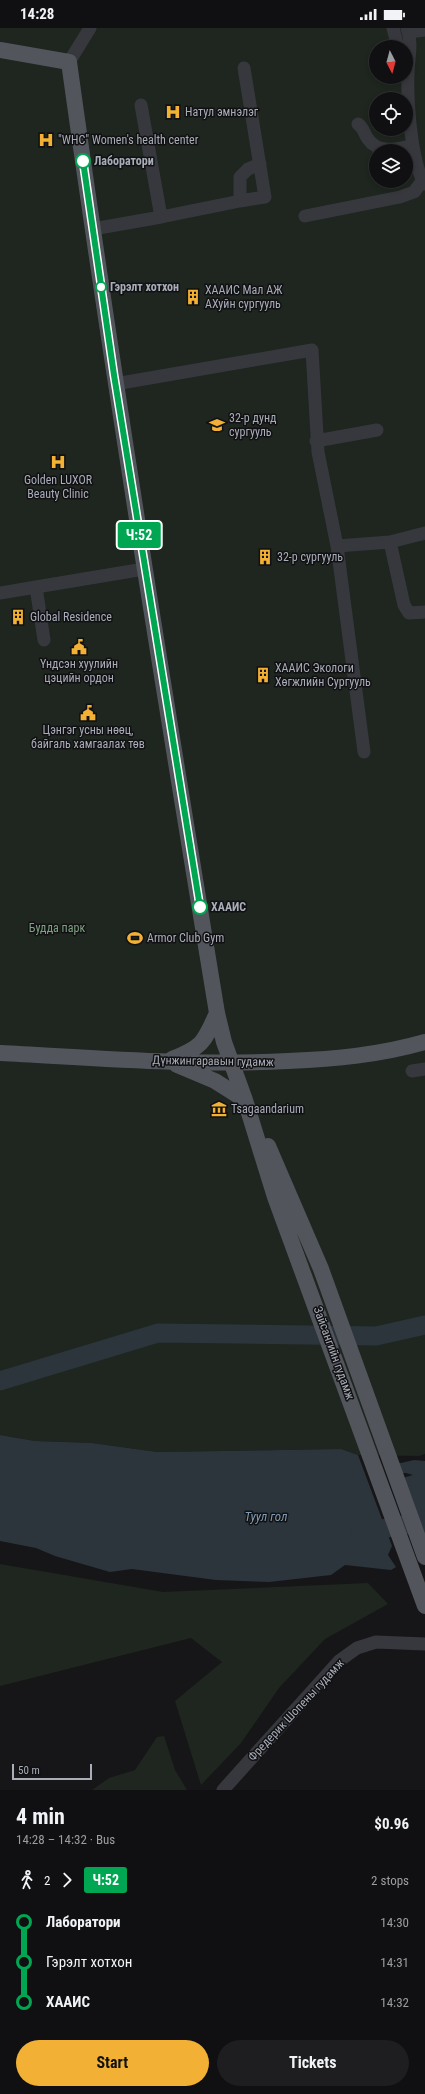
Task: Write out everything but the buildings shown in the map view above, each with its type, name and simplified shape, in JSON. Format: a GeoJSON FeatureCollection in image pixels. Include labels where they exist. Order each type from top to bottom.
{"type":"FeatureCollection","features":[{"type":"Feature","properties":{"kind":"main road"},"geometry":{"type":"LineString","coordinates":[[0,50],[69,62]]}},
{"type":"Feature","properties":{"kind":"main road","name":"Зайсангийн гудамж"},"geometry":{"type":"LineString","coordinates":[[69,62],[115,384],[217,1013],[224,1042],[245,1100],[275,1197],[425,1606]]}},
{"type":"Feature","properties":{"kind":"main road"},"geometry":{"type":"LineString","coordinates":[[167,1061],[198,1047],[207,1036],[217,1013]]}},
{"type":"Feature","properties":{"kind":"main road","name":"Дүнжингаравын гудамж"},"geometry":{"type":"LineString","coordinates":[[0,1053],[232,1063],[337,1059],[389,1052],[425,1042]]}},
{"type":"Feature","properties":{"kind":"main road"},"geometry":{"type":"LineString","coordinates":[[167,1061],[215,1081],[245,1100]]}},
{"type":"Feature","properties":{"kind":"main road","name":"Зайсангийн гудамж"},"geometry":{"type":"LineString","coordinates":[[245,1100],[284,1178],[321,1268],[425,1556]]}},
{"type":"Feature","properties":{"kind":"street"},"geometry":{"type":"LineString","coordinates":[[69,62],[90,28]]}},
{"type":"Feature","properties":{"kind":"street"},"geometry":{"type":"LineString","coordinates":[[393,28],[396,40]]}},
{"type":"Feature","properties":{"kind":"street"},"geometry":{"type":"LineString","coordinates":[[409,40],[408,30],[425,30]]}},
{"type":"Feature","properties":{"kind":"street"},"geometry":{"type":"LineString","coordinates":[[93,229],[265,197],[244,68]]}},
{"type":"Feature","properties":{"kind":"street"},"geometry":{"type":"LineString","coordinates":[[408,84],[412,144]]}},
{"type":"Feature","properties":{"kind":"street"},"geometry":{"type":"LineString","coordinates":[[141,105],[161,217]]}},
{"type":"Feature","properties":{"kind":"street"},"geometry":{"type":"LineString","coordinates":[[358,124],[363,128],[372,144]]}},
{"type":"Feature","properties":{"kind":"street"},"geometry":{"type":"LineString","coordinates":[[305,216],[408,195],[418,189],[424,182],[413,149]]}},
{"type":"Feature","properties":{"kind":"street"},"geometry":{"type":"LineString","coordinates":[[240,201],[240,176],[251,168],[260,164]]}},
{"type":"Feature","properties":{"kind":"street"},"geometry":{"type":"LineString","coordinates":[[115,384],[312,350],[316,441],[337,546],[364,752]]}},
{"type":"Feature","properties":{"kind":"street"},"geometry":{"type":"LineString","coordinates":[[316,441],[377,430]]}},
{"type":"Feature","properties":{"kind":"street"},"geometry":{"type":"LineString","coordinates":[[337,546],[390,542],[425,534]]}},
{"type":"Feature","properties":{"kind":"street"},"geometry":{"type":"LineString","coordinates":[[390,542],[404,605],[409,613],[425,612]]}},
{"type":"Feature","properties":{"kind":"street"},"geometry":{"type":"LineString","coordinates":[[0,593],[144,569]]}},
{"type":"Feature","properties":{"kind":"street"},"geometry":{"type":"LineString","coordinates":[[36,587],[44,640]]}},
{"type":"Feature","properties":{"kind":"street","name":"Фредерик Шопены гудамж"},"geometry":{"type":"LineString","coordinates":[[223,1790],[339,1661],[357,1648],[376,1642],[425,1644]]}},
{"type":"Feature","properties":{"kind":"green space","name":"Будда парк"},"geometry":{"type":"Polygon","coordinates":[[[0,28],[425,28],[425,1454],[419,1456],[358,1455],[341,1449],[157,1452],[92,1443],[35,1441],[0,1435],[0,28]]]}},
{"type":"Feature","properties":{"kind":"green space"},"geometry":{"type":"Polygon","coordinates":[[[0,1564],[163,1592],[368,1583],[388,1604],[325,1639],[279,1688],[241,1743],[201,1785],[175,1701],[222,1662],[191,1638],[0,1686],[0,1564]]]}},
{"type":"Feature","properties":{"kind":"green space"},"geometry":{"type":"Polygon","coordinates":[[[164,1736],[175,1770],[187,1790],[92,1790],[109,1778],[135,1770],[157,1737],[164,1736]]]}},
{"type":"Feature","properties":{"kind":"water","name":"Туул гол"},"geometry":{"type":"Polygon","coordinates":[[[0,1435],[35,1441],[92,1443],[157,1452],[341,1449],[358,1455],[392,1546],[388,1555],[396,1567],[391,1570],[345,1565],[331,1575],[269,1582],[216,1580],[132,1569],[110,1572],[55,1556],[36,1548],[0,1541],[0,1435]]]}},
{"type":"Feature","properties":{"kind":"water"},"geometry":{"type":"Polygon","coordinates":[[[414,1460],[425,1461],[425,1563],[395,1480],[413,1475],[406,1473],[392,1473],[389,1462],[401,1463],[414,1460]]]}},
{"type":"Feature","properties":{"kind":"waterway","name":"Туул гол"},"geometry":{"type":"LineString","coordinates":[[0,1381],[158,1333],[376,1336],[425,1325]]}},
{"type":"Feature","properties":{"kind":"waterway","name":"Туул гол"},"geometry":{"type":"LineString","coordinates":[[360,1533],[425,1521]]}},
{"type":"Feature","properties":{"kind":"bus line","name":"Ч:52"},"geometry":{"type":"LineString","coordinates":[[83,161],[144,569],[160,658],[178,781],[200,907]]}},
{"type":"Feature","properties":{"kind":"place","name":"Натул эмнэлэг"},"geometry":{"type":"Point","coordinates":[173,112]}},
{"type":"Feature","properties":{"kind":"place","name":"\"WHC\" Women's health center"},"geometry":{"type":"Point","coordinates":[46,140]}},
{"type":"Feature","properties":{"kind":"place","name":"Лаборатори"},"geometry":{"type":"Point","coordinates":[83,161]}},
{"type":"Feature","properties":{"kind":"place","name":"Гэрэлт хотхон"},"geometry":{"type":"Point","coordinates":[101,287]}},
{"type":"Feature","properties":{"kind":"place","name":"ХААИС Мал АЖ АХуйн сургууль"},"geometry":{"type":"Point","coordinates":[193,297]}},
{"type":"Feature","properties":{"kind":"place","name":"32-р дунд сургууль"},"geometry":{"type":"Point","coordinates":[217,425]}},
{"type":"Feature","properties":{"kind":"place","name":"Golden LUXOR Beauty Clinic"},"geometry":{"type":"Point","coordinates":[58,462]}},
{"type":"Feature","properties":{"kind":"place","name":"32-р сургууль"},"geometry":{"type":"Point","coordinates":[265,557]}},
{"type":"Feature","properties":{"kind":"place","name":"Global Residence"},"geometry":{"type":"Point","coordinates":[18,617]}},
{"type":"Feature","properties":{"kind":"place","name":"Үндсэн хуулийн цэцийн ордон"},"geometry":{"type":"Point","coordinates":[79,647]}},
{"type":"Feature","properties":{"kind":"place","name":"ХААИС Экологи Хөгжлийн Сургууль"},"geometry":{"type":"Point","coordinates":[263,675]}},
{"type":"Feature","properties":{"kind":"place","name":"Цэнгэг усны нөөц, байгаль хамгаалах төв"},"geometry":{"type":"Point","coordinates":[88,713]}},
{"type":"Feature","properties":{"kind":"place","name":"ХААИС"},"geometry":{"type":"Point","coordinates":[200,907]}},
{"type":"Feature","properties":{"kind":"place","name":"Armor Club Gym"},"geometry":{"type":"Point","coordinates":[135,938]}},
{"type":"Feature","properties":{"kind":"place","name":"Tsagaandarium"},"geometry":{"type":"Point","coordinates":[219,1109]}}]}
